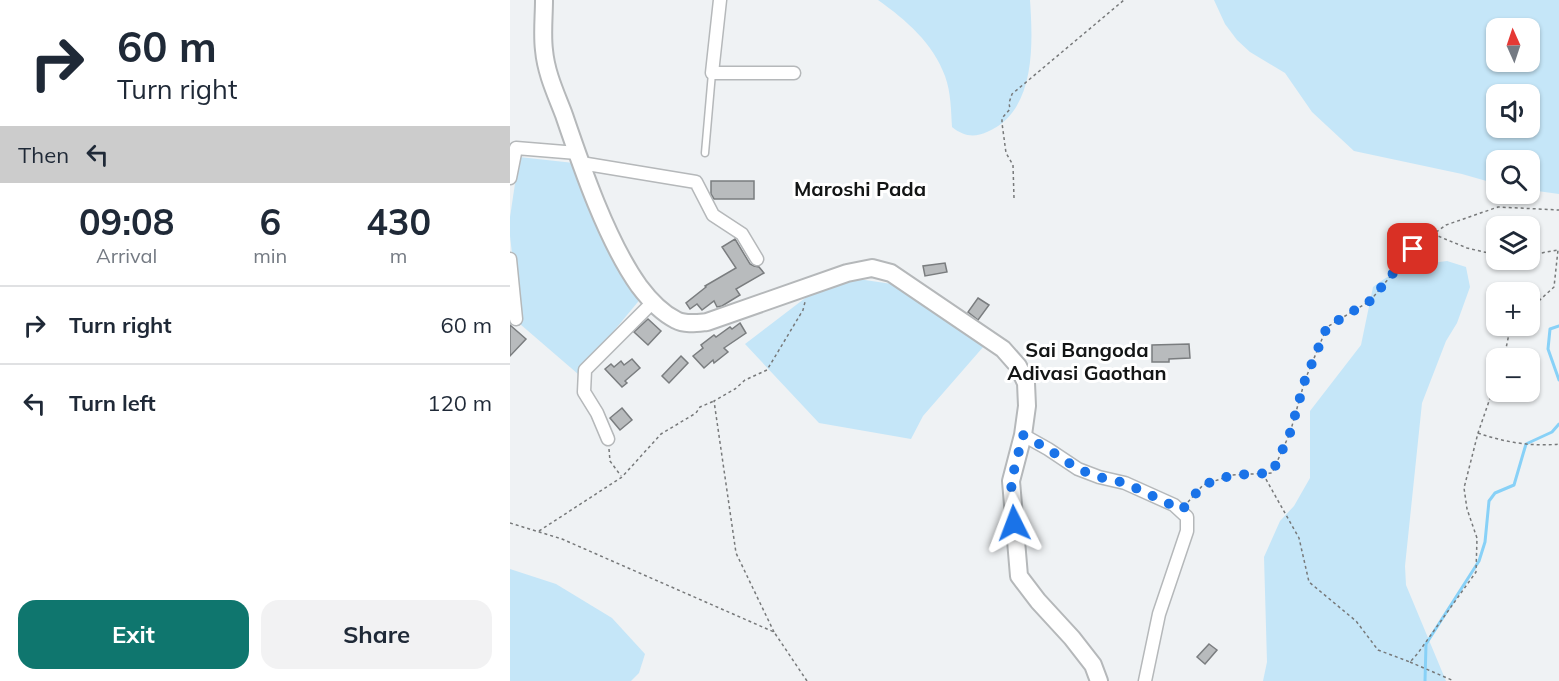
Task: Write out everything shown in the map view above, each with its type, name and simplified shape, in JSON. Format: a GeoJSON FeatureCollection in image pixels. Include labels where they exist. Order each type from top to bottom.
{"type":"FeatureCollection","features":[{"type":"Feature","properties":{"kind":"street"},"geometry":{"type":"LineString","coordinates":[[544,0],[544,50],[548,72],[579,158],[622,257],[639,285],[653,302],[676,320],[693,324],[707,321],[847,273],[872,268],[881,269],[891,273],[1003,349],[1018,366],[1026,383],[1028,406],[1011,482],[1019,576],[1093,665],[1100,681]]}},
{"type":"Feature","properties":{"kind":"street"},"geometry":{"type":"LineString","coordinates":[[720,0],[712,73],[794,73]]}},
{"type":"Feature","properties":{"kind":"street"},"geometry":{"type":"LineString","coordinates":[[510,178],[516,148],[579,158],[696,182],[713,215],[742,234],[757,260]]}},
{"type":"Feature","properties":{"kind":"street"},"geometry":{"type":"LineString","coordinates":[[510,259],[516,320]]}},
{"type":"Feature","properties":{"kind":"street"},"geometry":{"type":"LineString","coordinates":[[608,439],[597,413],[584,392],[585,370],[653,302]]}},
{"type":"Feature","properties":{"kind":"street"},"geometry":{"type":"LineString","coordinates":[[1023,435],[1078,469],[1125,483],[1182,510],[1187,517],[1187,531],[1160,614],[1145,681]]}},
{"type":"Feature","properties":{"kind":"lane"},"geometry":{"type":"LineString","coordinates":[[705,153],[712,73]]}},
{"type":"Feature","properties":{"kind":"path"},"geometry":{"type":"LineString","coordinates":[[1014,198],[1013,165],[1006,153],[1002,123],[1002,118],[1010,109],[1012,94],[1124,0]]}},
{"type":"Feature","properties":{"kind":"path"},"geometry":{"type":"LineString","coordinates":[[1182,510],[1203,485],[1232,475],[1272,473],[1290,433],[1305,380],[1327,327],[1370,301],[1413,249],[1446,225],[1498,207],[1559,210]]}},
{"type":"Feature","properties":{"kind":"path"},"geometry":{"type":"LineString","coordinates":[[1433,234],[1467,248],[1486,252]]}},
{"type":"Feature","properties":{"kind":"path"},"geometry":{"type":"LineString","coordinates":[[1540,253],[1559,250],[1554,287],[1540,300]]}},
{"type":"Feature","properties":{"kind":"path"},"geometry":{"type":"LineString","coordinates":[[538,531],[622,477],[661,434],[696,413],[700,407],[735,389],[745,380],[767,370],[803,310],[808,286]]}},
{"type":"Feature","properties":{"kind":"path"},"geometry":{"type":"LineString","coordinates":[[714,401],[736,554],[774,632],[807,681]]}},
{"type":"Feature","properties":{"kind":"path"},"geometry":{"type":"LineString","coordinates":[[1410,662],[1476,573],[1477,538],[1467,509],[1464,488],[1489,402]]}},
{"type":"Feature","properties":{"kind":"path"},"geometry":{"type":"LineString","coordinates":[[1478,433],[1504,440],[1545,446],[1559,444]]}},
{"type":"Feature","properties":{"kind":"path"},"geometry":{"type":"LineString","coordinates":[[608,439],[610,461],[622,477]]}},
{"type":"Feature","properties":{"kind":"path"},"geometry":{"type":"LineString","coordinates":[[1263,474],[1299,538],[1309,582],[1356,621],[1378,650],[1454,681]]}},
{"type":"Feature","properties":{"kind":"path"},"geometry":{"type":"LineString","coordinates":[[510,523],[562,539],[774,632]]}},
{"type":"Feature","properties":{"kind":"shaded area"},"geometry":{"type":"Polygon","coordinates":[[[878,0],[1030,0],[1031,56],[1023,93],[1015,109],[1003,122],[982,134],[969,135],[952,127],[947,82],[940,64],[918,33],[878,0]]]}},
{"type":"Feature","properties":{"kind":"shaded area"},"geometry":{"type":"Polygon","coordinates":[[[1214,0],[1559,0],[1559,194],[1540,191],[1540,150],[1486,150],[1486,181],[1354,151],[1312,112],[1285,73],[1250,52],[1225,24],[1214,0]]]}},
{"type":"Feature","properties":{"kind":"shaded area"},"geometry":{"type":"Polygon","coordinates":[[[519,157],[574,163],[642,297],[578,374],[520,324],[510,236],[510,217],[519,157]]]}},
{"type":"Feature","properties":{"kind":"shaded area"},"geometry":{"type":"Polygon","coordinates":[[[1447,261],[1466,267],[1470,287],[1422,403],[1405,566],[1406,585],[1446,681],[1263,681],[1267,662],[1264,557],[1280,521],[1294,506],[1310,478],[1310,411],[1361,345],[1373,287],[1391,275],[1408,268],[1447,261]]]}},
{"type":"Feature","properties":{"kind":"shaded area"},"geometry":{"type":"Polygon","coordinates":[[[858,279],[892,284],[984,346],[923,416],[911,439],[819,423],[745,344],[817,289],[858,279]]]}},
{"type":"Feature","properties":{"kind":"shaded area"},"geometry":{"type":"Polygon","coordinates":[[[510,569],[556,584],[612,618],[645,654],[639,673],[631,681],[510,681],[510,569]]]}},
{"type":"Feature","properties":{"kind":"building"},"geometry":{"type":"Polygon","coordinates":[[[711,181],[754,181],[754,199],[714,199],[711,194],[711,181]]]}},
{"type":"Feature","properties":{"kind":"building"},"geometry":{"type":"Polygon","coordinates":[[[735,239],[750,264],[759,267],[764,273],[736,289],[740,295],[722,306],[717,307],[714,301],[702,310],[697,304],[690,309],[686,303],[705,286],[736,268],[722,247],[735,239]]]}},
{"type":"Feature","properties":{"kind":"building"},"geometry":{"type":"Polygon","coordinates":[[[945,263],[947,272],[925,276],[923,266],[945,263]]]}},
{"type":"Feature","properties":{"kind":"building"},"geometry":{"type":"Polygon","coordinates":[[[978,298],[989,305],[978,320],[968,312],[978,298]]]}},
{"type":"Feature","properties":{"kind":"building"},"geometry":{"type":"Polygon","coordinates":[[[648,319],[661,331],[648,345],[634,332],[648,319]]]}},
{"type":"Feature","properties":{"kind":"building"},"geometry":{"type":"Polygon","coordinates":[[[740,323],[746,333],[724,348],[728,352],[704,368],[693,356],[703,348],[701,345],[714,335],[716,337],[740,323]]]}},
{"type":"Feature","properties":{"kind":"building"},"geometry":{"type":"Polygon","coordinates":[[[510,325],[526,339],[510,356],[510,325]]]}},
{"type":"Feature","properties":{"kind":"building"},"geometry":{"type":"Polygon","coordinates":[[[1189,344],[1190,358],[1152,362],[1152,345],[1189,344]]]}},
{"type":"Feature","properties":{"kind":"building"},"geometry":{"type":"Polygon","coordinates":[[[681,356],[688,363],[669,383],[662,376],[681,356]]]}},
{"type":"Feature","properties":{"kind":"building"},"geometry":{"type":"Polygon","coordinates":[[[632,359],[640,368],[625,381],[627,383],[622,387],[605,369],[611,364],[614,367],[621,361],[624,365],[632,359]]]}},
{"type":"Feature","properties":{"kind":"building"},"geometry":{"type":"Polygon","coordinates":[[[622,408],[632,420],[620,430],[610,418],[622,408]]]}},
{"type":"Feature","properties":{"kind":"building"},"geometry":{"type":"Polygon","coordinates":[[[1209,644],[1217,650],[1205,664],[1197,657],[1209,644]]]}},
{"type":"Feature","properties":{"kind":"waterway"},"geometry":{"type":"LineString","coordinates":[[1559,326],[1550,329],[1548,349],[1559,380]]}},
{"type":"Feature","properties":{"kind":"waterway"},"geometry":{"type":"LineString","coordinates":[[1425,681],[1426,644],[1479,561],[1485,542],[1489,501],[1495,493],[1514,485],[1526,444],[1552,432],[1559,424]]}},
{"type":"Feature","properties":{"kind":"district","name":"Maroshi Pada"},"geometry":{"type":"Point","coordinates":[860,189]}},
{"type":"Feature","properties":{"kind":"district","name":"Sai Bangoda Adivasi Gaothan"},"geometry":{"type":"Point","coordinates":[1087,362]}},
{"type":"Feature","properties":{"kind":"route"},"geometry":{"type":"LineString","coordinates":[[1014,523],[1011,482],[1023,435],[1078,469],[1125,483],[1182,510],[1203,485],[1232,475],[1272,473],[1290,433],[1305,380],[1327,327],[1370,301],[1413,249]]}}]}
